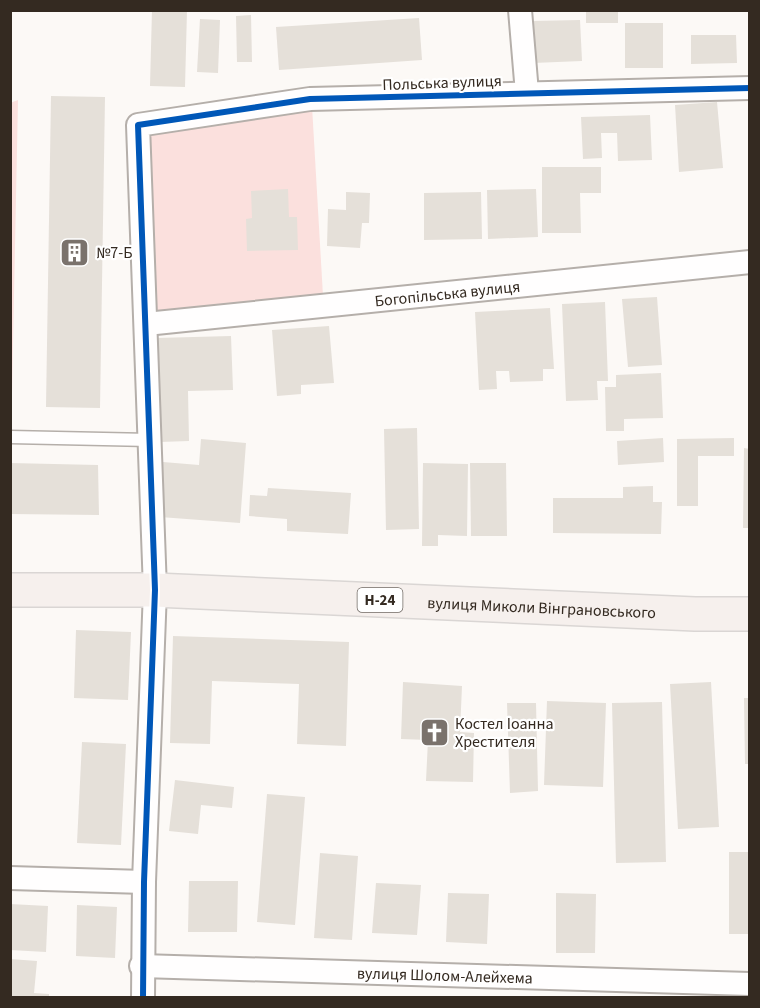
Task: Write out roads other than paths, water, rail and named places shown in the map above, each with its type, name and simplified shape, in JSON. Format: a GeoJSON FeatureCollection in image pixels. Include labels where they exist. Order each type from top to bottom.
{"type":"FeatureCollection","features":[{"type":"Feature","properties":{"kind":"main road","name":"вулиця Миколи Вінграновського"},"geometry":{"type":"LineString","coordinates":[[10,590],[155,590],[683,614],[750,614]]}},
{"type":"Feature","properties":{"kind":"street"},"geometry":{"type":"LineString","coordinates":[[520,10],[527,93]]}},
{"type":"Feature","properties":{"kind":"street","name":"Польська вулиця"},"geometry":{"type":"LineString","coordinates":[[146,324],[138,125],[310,99],[750,88]]}},
{"type":"Feature","properties":{"kind":"street","name":"Богопільська вулиця"},"geometry":{"type":"LineString","coordinates":[[146,324],[750,262]]}},
{"type":"Feature","properties":{"kind":"street"},"geometry":{"type":"LineString","coordinates":[[142,998],[141,966],[155,590],[146,324]]}},
{"type":"Feature","properties":{"kind":"street"},"geometry":{"type":"LineString","coordinates":[[10,878],[144,882]]}},
{"type":"Feature","properties":{"kind":"street","name":"вулиця Шолом-Алейхема"},"geometry":{"type":"LineString","coordinates":[[141,966],[750,984]]}},
{"type":"Feature","properties":{"kind":"lane"},"geometry":{"type":"LineString","coordinates":[[10,437],[150,440]]}},
{"type":"Feature","properties":{"kind":"place","name":"№7-Б"},"geometry":{"type":"Point","coordinates":[75,252]}},
{"type":"Feature","properties":{"kind":"place","name":"Костел Іоанна Хрестителя"},"geometry":{"type":"Point","coordinates":[434,732]}}]}
